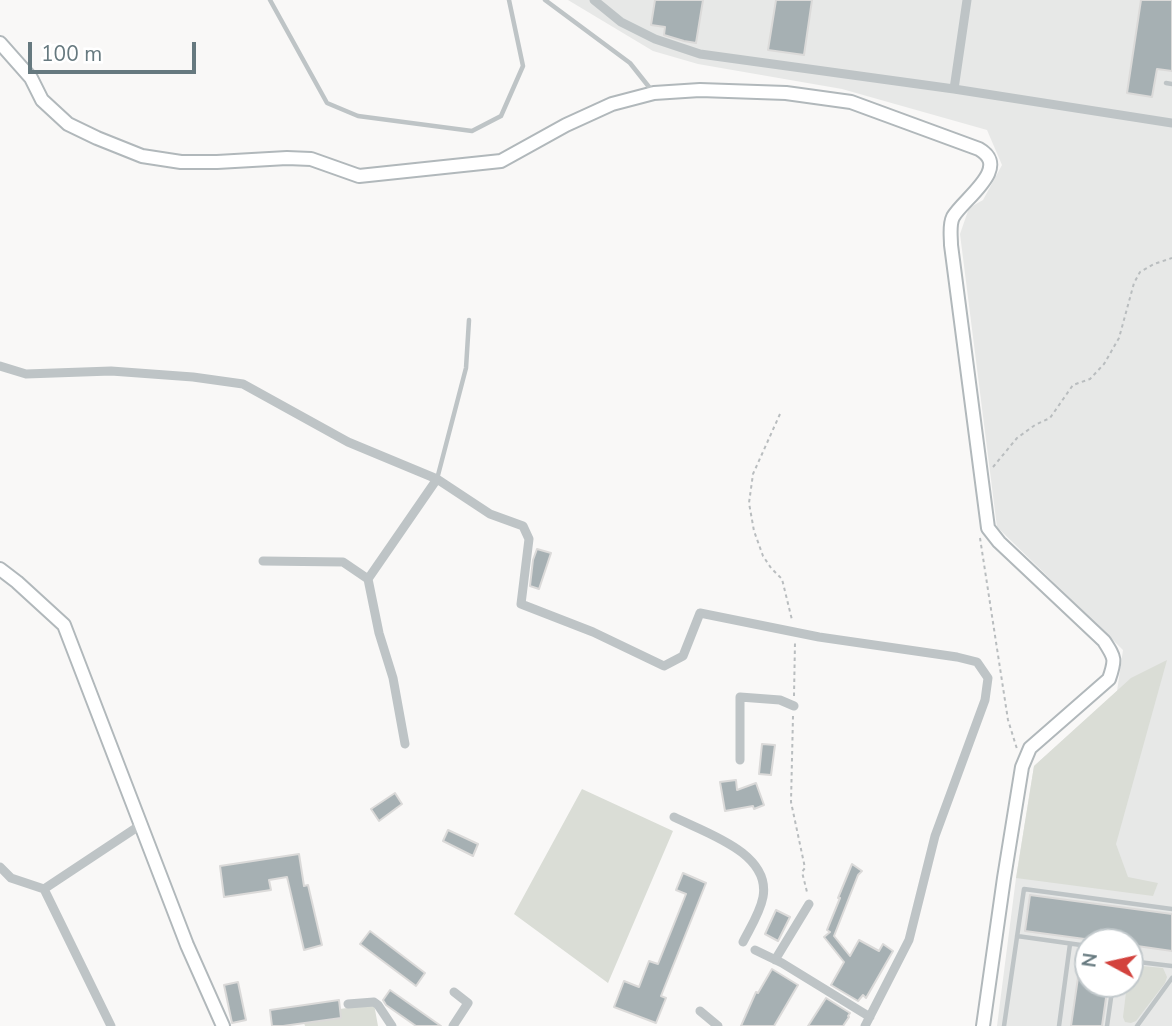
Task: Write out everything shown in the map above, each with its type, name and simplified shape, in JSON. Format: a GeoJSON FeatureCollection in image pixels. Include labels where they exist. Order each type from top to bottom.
{"type":"FeatureCollection","features":[{"type":"Feature","properties":{"kind":"street"},"geometry":{"type":"LineString","coordinates":[[954,89],[967,0]]}},
{"type":"Feature","properties":{"kind":"street"},"geometry":{"type":"LineString","coordinates":[[597,1],[621,22],[636,30],[699,54],[1172,122]]}},
{"type":"Feature","properties":{"kind":"street"},"geometry":{"type":"LineString","coordinates":[[0,43],[31,78],[42,100],[68,124],[142,156],[181,162],[311,159],[359,176],[501,161],[566,125],[612,104],[654,93],[700,90],[786,93],[851,102],[987,153],[991,160],[990,168],[976,192],[951,220],[951,245],[988,528],[999,542],[1104,640],[1114,655],[1114,666],[1109,679],[1030,748],[1022,767],[983,1026]]}},
{"type":"Feature","properties":{"kind":"street"},"geometry":{"type":"LineString","coordinates":[[0,366],[26,374],[111,371],[243,384],[348,442],[437,479],[490,514],[523,526],[529,539],[521,604],[593,632],[664,666],[683,656],[700,613],[819,637],[977,662],[988,678],[985,700],[935,836],[909,940],[865,1026]]}},
{"type":"Feature","properties":{"kind":"street"},"geometry":{"type":"LineString","coordinates":[[368,579],[437,479]]}},
{"type":"Feature","properties":{"kind":"street"},"geometry":{"type":"LineString","coordinates":[[263,561],[343,562],[368,579],[379,634],[393,678],[405,744]]}},
{"type":"Feature","properties":{"kind":"street"},"geometry":{"type":"LineString","coordinates":[[0,569],[64,625],[187,945],[223,1026]]}},
{"type":"Feature","properties":{"kind":"street"},"geometry":{"type":"LineString","coordinates":[[740,760],[740,697],[780,700],[794,706]]}},
{"type":"Feature","properties":{"kind":"street"},"geometry":{"type":"LineString","coordinates":[[674,817],[739,849],[750,858],[764,880],[763,899],[743,942]]}},
{"type":"Feature","properties":{"kind":"street"},"geometry":{"type":"LineString","coordinates":[[44,889],[142,824]]}},
{"type":"Feature","properties":{"kind":"street"},"geometry":{"type":"LineString","coordinates":[[0,866],[12,878],[44,889],[111,1026]]}},
{"type":"Feature","properties":{"kind":"street"},"geometry":{"type":"LineString","coordinates":[[775,960],[809,904]]}},
{"type":"Feature","properties":{"kind":"street"},"geometry":{"type":"LineString","coordinates":[[755,950],[870,1017]]}},
{"type":"Feature","properties":{"kind":"street"},"geometry":{"type":"LineString","coordinates":[[453,1026],[468,1003],[454,992]]}},
{"type":"Feature","properties":{"kind":"street"},"geometry":{"type":"LineString","coordinates":[[348,1004],[374,1002],[379,1005],[392,1026]]}},
{"type":"Feature","properties":{"kind":"street"},"geometry":{"type":"LineString","coordinates":[[700,1011],[719,1026]]}},
{"type":"Feature","properties":{"kind":"lane"},"geometry":{"type":"LineString","coordinates":[[270,0],[327,103],[358,116],[472,131],[500,116],[523,66],[509,0]]}},
{"type":"Feature","properties":{"kind":"lane"},"geometry":{"type":"LineString","coordinates":[[545,0],[630,64],[654,93]]}},
{"type":"Feature","properties":{"kind":"lane"},"geometry":{"type":"LineString","coordinates":[[437,479],[466,369],[469,320]]}},
{"type":"Feature","properties":{"kind":"lane"},"geometry":{"type":"LineString","coordinates":[[1004,1026],[1024,889],[1172,909]]}},
{"type":"Feature","properties":{"kind":"lane"},"geometry":{"type":"LineString","coordinates":[[1017,936],[1074,944]]}},
{"type":"Feature","properties":{"kind":"lane"},"geometry":{"type":"LineString","coordinates":[[1059,1026],[1070,944]]}},
{"type":"Feature","properties":{"kind":"lane"},"geometry":{"type":"LineString","coordinates":[[1144,963],[1172,966]]}},
{"type":"Feature","properties":{"kind":"lane"},"geometry":{"type":"LineString","coordinates":[[1136,1026],[1172,978]]}},
{"type":"Feature","properties":{"kind":"lane"},"geometry":{"type":"LineString","coordinates":[[1107,1026],[1111,998]]}},
{"type":"Feature","properties":{"kind":"path"},"geometry":{"type":"LineString","coordinates":[[982,481],[1017,438],[1050,418],[1073,385],[1090,379],[1104,364],[1119,338],[1134,283],[1140,272],[1172,258]]}},
{"type":"Feature","properties":{"kind":"path"},"geometry":{"type":"LineString","coordinates":[[780,414],[753,474],[749,503],[754,531],[763,556],[782,579],[796,632],[791,802],[805,868],[802,872],[809,904]]}},
{"type":"Feature","properties":{"kind":"path"},"geometry":{"type":"LineString","coordinates":[[979,536],[1008,720],[1022,767]]}},
{"type":"Feature","properties":{"kind":"shaded area"},"geometry":{"type":"Polygon","coordinates":[[[568,0],[1172,0],[1172,1026],[997,1026],[1034,766],[1117,691],[1123,650],[997,527],[960,234],[969,208],[983,200],[1002,165],[987,130],[842,89],[698,64],[653,51],[568,0]]]}},
{"type":"Feature","properties":{"kind":"shaded area"},"geometry":{"type":"Polygon","coordinates":[[[1167,660],[1116,844],[1128,877],[1158,883],[1153,896],[1016,878],[1034,766],[1131,678],[1167,660]]]}},
{"type":"Feature","properties":{"kind":"shaded area"},"geometry":{"type":"Polygon","coordinates":[[[582,789],[673,831],[608,983],[514,914],[582,789]]]}},
{"type":"Feature","properties":{"kind":"shaded area"},"geometry":{"type":"Polygon","coordinates":[[[1144,966],[1163,968],[1167,977],[1165,983],[1136,1021],[1125,1022],[1125,998],[1144,998],[1144,966]]]}},
{"type":"Feature","properties":{"kind":"shaded area"},"geometry":{"type":"Polygon","coordinates":[[[374,1004],[378,1026],[305,1026],[304,1023],[341,1018],[340,1009],[374,1004]]]}},
{"type":"Feature","properties":{"kind":"building"},"geometry":{"type":"Polygon","coordinates":[[[655,0],[703,0],[696,43],[664,35],[665,27],[651,25],[655,0]]]}},
{"type":"Feature","properties":{"kind":"building"},"geometry":{"type":"Polygon","coordinates":[[[776,0],[812,0],[804,55],[768,50],[776,0]]]}},
{"type":"Feature","properties":{"kind":"building"},"geometry":{"type":"Polygon","coordinates":[[[1141,0],[1172,0],[1172,71],[1157,69],[1152,97],[1127,93],[1141,0]]]}},
{"type":"Feature","properties":{"kind":"building"},"geometry":{"type":"Polygon","coordinates":[[[537,549],[551,553],[539,589],[530,586],[537,549]]]}},
{"type":"Feature","properties":{"kind":"building"},"geometry":{"type":"Polygon","coordinates":[[[762,744],[775,745],[771,775],[759,774],[762,744]]]}},
{"type":"Feature","properties":{"kind":"building"},"geometry":{"type":"Polygon","coordinates":[[[736,780],[737,790],[756,783],[764,805],[754,809],[753,806],[725,811],[720,782],[736,780]]]}},
{"type":"Feature","properties":{"kind":"building"},"geometry":{"type":"Polygon","coordinates":[[[395,793],[402,804],[379,821],[371,809],[395,793]]]}},
{"type":"Feature","properties":{"kind":"building"},"geometry":{"type":"Polygon","coordinates":[[[448,830],[478,844],[473,856],[443,841],[448,830]]]}},
{"type":"Feature","properties":{"kind":"building"},"geometry":{"type":"Polygon","coordinates":[[[299,854],[304,886],[308,885],[322,945],[304,950],[287,877],[269,880],[271,890],[224,897],[220,866],[299,854]]]}},
{"type":"Feature","properties":{"kind":"building"},"geometry":{"type":"Polygon","coordinates":[[[852,864],[862,871],[834,936],[850,956],[859,940],[879,951],[883,944],[893,951],[866,998],[863,995],[858,1001],[831,985],[844,962],[824,937],[830,932],[827,930],[852,864]]]}},
{"type":"Feature","properties":{"kind":"building"},"geometry":{"type":"Polygon","coordinates":[[[683,873],[706,883],[661,996],[666,998],[656,1023],[614,1007],[624,981],[639,987],[649,961],[658,964],[686,894],[676,890],[683,873]]]}},
{"type":"Feature","properties":{"kind":"building"},"geometry":{"type":"Polygon","coordinates":[[[1030,895],[1172,914],[1172,951],[1144,947],[1144,928],[1074,928],[1074,938],[1025,931],[1030,895]]]}},
{"type":"Feature","properties":{"kind":"building"},"geometry":{"type":"Polygon","coordinates":[[[776,910],[790,917],[778,941],[765,934],[776,910]]]}},
{"type":"Feature","properties":{"kind":"building"},"geometry":{"type":"Polygon","coordinates":[[[370,931],[425,973],[416,986],[360,944],[370,931]]]}},
{"type":"Feature","properties":{"kind":"building"},"geometry":{"type":"Polygon","coordinates":[[[772,969],[798,985],[774,1026],[741,1026],[756,992],[758,993],[772,969]]]}},
{"type":"Feature","properties":{"kind":"building"},"geometry":{"type":"Polygon","coordinates":[[[238,982],[246,1020],[232,1023],[224,985],[238,982]]]}},
{"type":"Feature","properties":{"kind":"building"},"geometry":{"type":"Polygon","coordinates":[[[390,990],[441,1026],[416,1026],[386,1005],[383,1000],[390,990]]]}},
{"type":"Feature","properties":{"kind":"building"},"geometry":{"type":"Polygon","coordinates":[[[826,998],[850,1013],[849,1017],[843,1026],[808,1026],[826,998]]]}},
{"type":"Feature","properties":{"kind":"building"},"geometry":{"type":"Polygon","coordinates":[[[1075,998],[1106,998],[1102,1026],[1071,1026],[1075,998]]]}},
{"type":"Feature","properties":{"kind":"building"},"geometry":{"type":"Polygon","coordinates":[[[339,1000],[341,1018],[272,1026],[270,1010],[339,1000]]]}}]}
